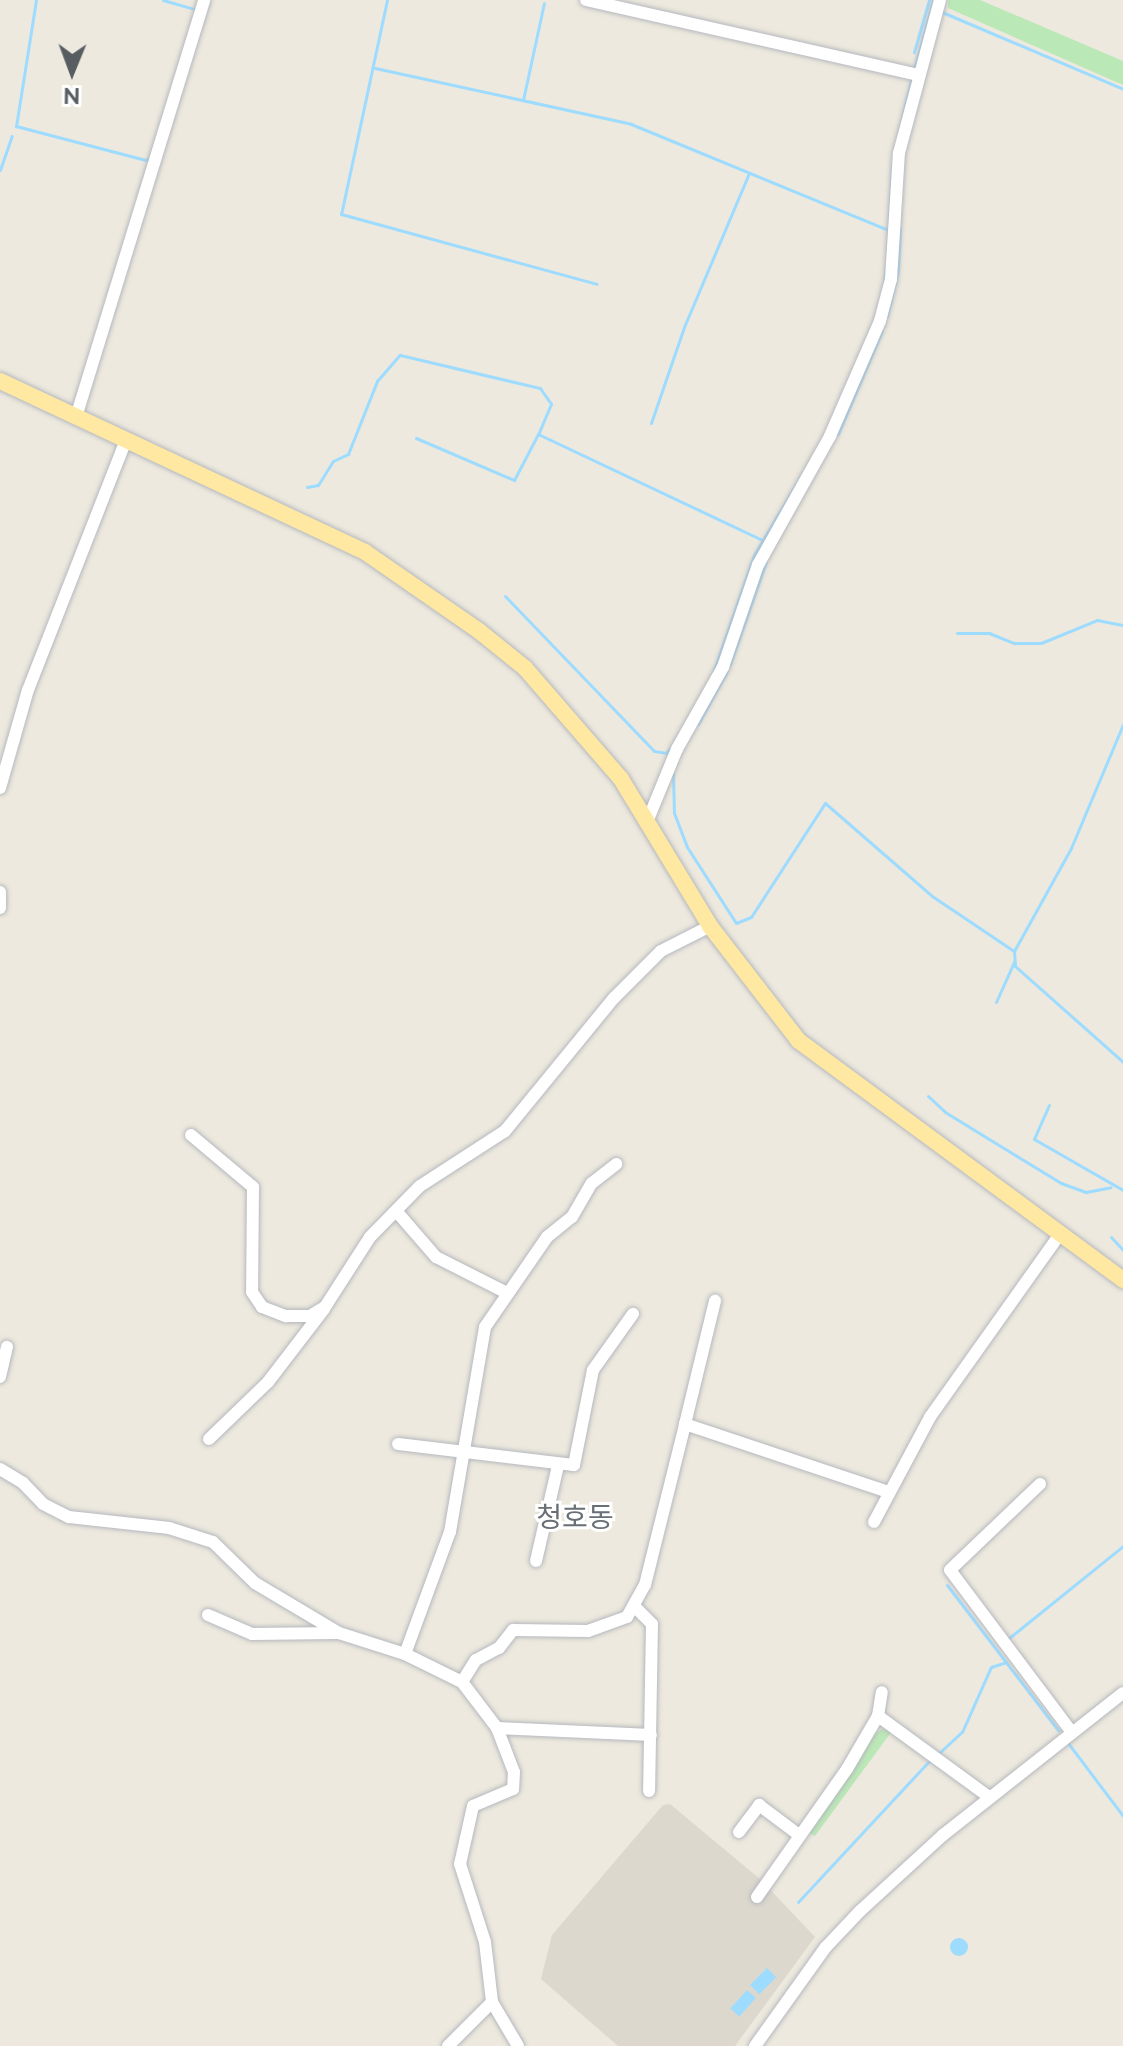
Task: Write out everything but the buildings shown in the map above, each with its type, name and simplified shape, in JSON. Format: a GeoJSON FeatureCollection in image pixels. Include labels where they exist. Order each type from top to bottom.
{"type":"FeatureCollection","features":[{"type":"Feature","properties":{"kind":"main road"},"geometry":{"type":"LineString","coordinates":[[0,381],[365,552],[433,595],[536,680],[621,779],[710,926],[766,1005],[816,1056],[1123,1280]]}},
{"type":"Feature","properties":{"kind":"street"},"geometry":{"type":"LineString","coordinates":[[76,417],[204,0]]}},
{"type":"Feature","properties":{"kind":"street"},"geometry":{"type":"LineString","coordinates":[[586,0],[919,75]]}},
{"type":"Feature","properties":{"kind":"street"},"geometry":{"type":"LineString","coordinates":[[647,822],[677,749],[723,667],[758,565],[830,436],[880,321],[891,279],[899,153],[940,0]]}},
{"type":"Feature","properties":{"kind":"street"},"geometry":{"type":"LineString","coordinates":[[0,788],[28,690],[126,440]]}},
{"type":"Feature","properties":{"kind":"street"},"geometry":{"type":"LineString","coordinates":[[0,892],[0,908]]}},
{"type":"Feature","properties":{"kind":"street"},"geometry":{"type":"LineString","coordinates":[[209,1439],[268,1382],[325,1307],[364,1245],[439,1169],[505,1131],[614,998],[661,951],[710,926]]}},
{"type":"Feature","properties":{"kind":"street"},"geometry":{"type":"LineString","coordinates":[[191,1135],[253,1187],[250,1273],[252,1292],[262,1307],[286,1316],[310,1316],[325,1307]]}},
{"type":"Feature","properties":{"kind":"street"},"geometry":{"type":"LineString","coordinates":[[405,1654],[442,1560],[466,1451],[478,1349],[507,1293],[547,1237],[583,1205],[592,1183],[616,1164]]}},
{"type":"Feature","properties":{"kind":"street"},"geometry":{"type":"LineString","coordinates":[[397,1212],[436,1257],[507,1293]]}},
{"type":"Feature","properties":{"kind":"street"},"geometry":{"type":"LineString","coordinates":[[874,1522],[930,1417],[1061,1233]]}},
{"type":"Feature","properties":{"kind":"street"},"geometry":{"type":"LineString","coordinates":[[462,1682],[476,1660],[499,1648],[513,1630],[588,1631],[610,1626],[635,1607],[715,1301]]}},
{"type":"Feature","properties":{"kind":"street"},"geometry":{"type":"LineString","coordinates":[[398,1444],[558,1466],[574,1465],[579,1458],[593,1370],[633,1314]]}},
{"type":"Feature","properties":{"kind":"street"},"geometry":{"type":"LineString","coordinates":[[0,1377],[7,1347]]}},
{"type":"Feature","properties":{"kind":"street"},"geometry":{"type":"LineString","coordinates":[[685,1424],[888,1492]]}},
{"type":"Feature","properties":{"kind":"street"},"geometry":{"type":"LineString","coordinates":[[536,1561],[558,1466]]}},
{"type":"Feature","properties":{"kind":"street"},"geometry":{"type":"LineString","coordinates":[[0,1469],[23,1483],[43,1504],[69,1517],[169,1528],[213,1542],[255,1583],[339,1633],[405,1654],[462,1682],[497,1728],[512,1760],[513,1789],[473,1806],[460,1848],[460,1864],[485,1942],[492,2002],[518,2046]]}},
{"type":"Feature","properties":{"kind":"street"},"geometry":{"type":"LineString","coordinates":[[1040,1484],[950,1570],[1071,1731]]}},
{"type":"Feature","properties":{"kind":"street"},"geometry":{"type":"LineString","coordinates":[[635,1607],[652,1624],[649,1791]]}},
{"type":"Feature","properties":{"kind":"street"},"geometry":{"type":"LineString","coordinates":[[208,1615],[252,1634],[339,1633]]}},
{"type":"Feature","properties":{"kind":"street"},"geometry":{"type":"LineString","coordinates":[[757,1897],[878,1716],[882,1692]]}},
{"type":"Feature","properties":{"kind":"street"},"geometry":{"type":"LineString","coordinates":[[755,2046],[852,1920],[989,1797],[1123,1693]]}},
{"type":"Feature","properties":{"kind":"street"},"geometry":{"type":"LineString","coordinates":[[878,1716],[989,1797]]}},
{"type":"Feature","properties":{"kind":"street"},"geometry":{"type":"LineString","coordinates":[[497,1728],[651,1735]]}},
{"type":"Feature","properties":{"kind":"street"},"geometry":{"type":"LineString","coordinates":[[739,1832],[759,1805],[799,1835]]}},
{"type":"Feature","properties":{"kind":"street"},"geometry":{"type":"LineString","coordinates":[[448,2046],[492,2002]]}},
{"type":"Feature","properties":{"kind":"shaded area"},"geometry":{"type":"Polygon","coordinates":[[[670,1804],[760,1879],[815,1937],[735,2046],[618,2046],[541,1979],[552,1935],[663,1805],[670,1804]]]}},
{"type":"Feature","properties":{"kind":"green space"},"geometry":{"type":"Polygon","coordinates":[[[948,0],[980,0],[1123,61],[1123,85],[948,8],[948,0]]]}},
{"type":"Feature","properties":{"kind":"green space"},"geometry":{"type":"Polygon","coordinates":[[[882,1729],[892,1731],[815,1836],[809,1833],[873,1735],[882,1729]]]}},
{"type":"Feature","properties":{"kind":"water"},"geometry":{"type":"Polygon","coordinates":[[[959,1938],[968,1947],[959,1956],[950,1947],[959,1938]]]}},
{"type":"Feature","properties":{"kind":"water"},"geometry":{"type":"Polygon","coordinates":[[[767,1968],[776,1977],[759,1994],[750,1985],[767,1968]]]}},
{"type":"Feature","properties":{"kind":"water"},"geometry":{"type":"Polygon","coordinates":[[[747,1990],[756,1998],[739,2017],[730,2009],[747,1990]]]}},
{"type":"Feature","properties":{"kind":"waterway"},"geometry":{"type":"LineString","coordinates":[[36,0],[16,126],[146,160],[150,157]]}},
{"type":"Feature","properties":{"kind":"waterway"},"geometry":{"type":"LineString","coordinates":[[163,0],[195,9]]}},
{"type":"Feature","properties":{"kind":"waterway"},"geometry":{"type":"LineString","coordinates":[[387,0],[341,214],[597,284]]}},
{"type":"Feature","properties":{"kind":"waterway"},"geometry":{"type":"LineString","coordinates":[[914,52],[929,0]]}},
{"type":"Feature","properties":{"kind":"waterway"},"geometry":{"type":"LineString","coordinates":[[914,70],[933,0]]}},
{"type":"Feature","properties":{"kind":"waterway"},"geometry":{"type":"LineString","coordinates":[[523,100],[544,3]]}},
{"type":"Feature","properties":{"kind":"waterway"},"geometry":{"type":"LineString","coordinates":[[942,12],[1123,89]]}},
{"type":"Feature","properties":{"kind":"waterway"},"geometry":{"type":"LineString","coordinates":[[375,68],[631,124],[888,230]]}},
{"type":"Feature","properties":{"kind":"waterway"},"geometry":{"type":"LineString","coordinates":[[898,135],[912,77]]}},
{"type":"Feature","properties":{"kind":"waterway"},"geometry":{"type":"LineString","coordinates":[[0,170],[12,136]]}},
{"type":"Feature","properties":{"kind":"waterway"},"geometry":{"type":"LineString","coordinates":[[887,255],[892,167]]}},
{"type":"Feature","properties":{"kind":"waterway"},"geometry":{"type":"LineString","coordinates":[[651,423],[684,327],[749,173]]}},
{"type":"Feature","properties":{"kind":"waterway"},"geometry":{"type":"LineString","coordinates":[[887,316],[898,270],[900,229]]}},
{"type":"Feature","properties":{"kind":"waterway"},"geometry":{"type":"LineString","coordinates":[[884,283],[886,266]]}},
{"type":"Feature","properties":{"kind":"waterway"},"geometry":{"type":"LineString","coordinates":[[838,434],[882,331]]}},
{"type":"Feature","properties":{"kind":"waterway"},"geometry":{"type":"LineString","coordinates":[[307,487],[318,485],[333,461],[348,454],[377,381],[400,355],[540,388],[551,404],[538,434]]}},
{"type":"Feature","properties":{"kind":"waterway"},"geometry":{"type":"LineString","coordinates":[[416,438],[514,480],[538,434],[762,540]]}},
{"type":"Feature","properties":{"kind":"waterway"},"geometry":{"type":"LineString","coordinates":[[713,673],[754,555],[807,466]]}},
{"type":"Feature","properties":{"kind":"waterway"},"geometry":{"type":"LineString","coordinates":[[730,664],[766,562]]}},
{"type":"Feature","properties":{"kind":"waterway"},"geometry":{"type":"LineString","coordinates":[[505,596],[654,751],[666,753],[673,745]]}},
{"type":"Feature","properties":{"kind":"waterway"},"geometry":{"type":"LineString","coordinates":[[957,633],[989,633],[1014,643],[1041,643],[1097,620],[1123,625]]}},
{"type":"Feature","properties":{"kind":"waterway"},"geometry":{"type":"LineString","coordinates":[[698,724],[727,671]]}},
{"type":"Feature","properties":{"kind":"waterway"},"geometry":{"type":"LineString","coordinates":[[673,773],[674,813],[687,847],[736,923],[751,917],[825,803],[932,896],[1014,951],[1071,848],[1123,724]]}},
{"type":"Feature","properties":{"kind":"waterway"},"geometry":{"type":"LineString","coordinates":[[1014,951],[1015,966],[1123,1062]]}},
{"type":"Feature","properties":{"kind":"waterway"},"geometry":{"type":"LineString","coordinates":[[996,1002],[1014,962]]}},
{"type":"Feature","properties":{"kind":"waterway"},"geometry":{"type":"LineString","coordinates":[[928,1096],[945,1112],[1061,1183],[1086,1192],[1111,1187]]}},
{"type":"Feature","properties":{"kind":"waterway"},"geometry":{"type":"LineString","coordinates":[[1049,1105],[1034,1139],[1123,1190]]}},
{"type":"Feature","properties":{"kind":"waterway"},"geometry":{"type":"LineString","coordinates":[[1111,1237],[1123,1250]]}},
{"type":"Feature","properties":{"kind":"waterway"},"geometry":{"type":"LineString","coordinates":[[1009,1638],[1123,1546]]}},
{"type":"Feature","properties":{"kind":"waterway"},"geometry":{"type":"LineString","coordinates":[[947,1585],[1058,1730]]}},
{"type":"Feature","properties":{"kind":"waterway"},"geometry":{"type":"LineString","coordinates":[[938,1754],[962,1732],[991,1667],[1006,1662]]}},
{"type":"Feature","properties":{"kind":"waterway"},"geometry":{"type":"LineString","coordinates":[[1068,1743],[1123,1816]]}},
{"type":"Feature","properties":{"kind":"waterway"},"geometry":{"type":"LineString","coordinates":[[798,1902],[932,1758]]}},
{"type":"Feature","properties":{"kind":"district","name":"청호동"},"geometry":{"type":"Point","coordinates":[575,1518]}}]}
